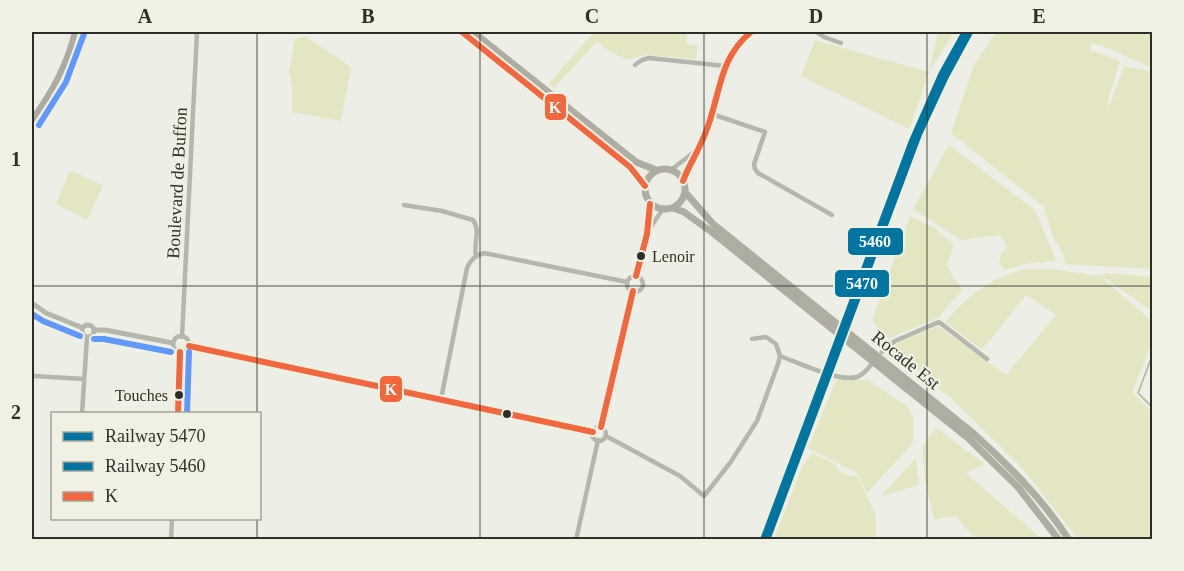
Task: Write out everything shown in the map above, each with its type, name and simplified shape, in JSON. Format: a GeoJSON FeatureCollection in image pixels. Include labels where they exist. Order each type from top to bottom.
{"type":"FeatureCollection","features":[{"type":"Feature","properties":{"kind":"main road"},"geometry":{"type":"LineString","coordinates":[[32,120],[63,71],[74,32]]}},
{"type":"Feature","properties":{"kind":"main road"},"geometry":{"type":"LineString","coordinates":[[462,32],[630,167],[645,186]]}},
{"type":"Feature","properties":{"kind":"main road"},"geometry":{"type":"LineString","coordinates":[[473,32],[636,162],[656,170],[671,170],[678,174],[683,181],[685,192],[683,199],[673,208]]}},
{"type":"Feature","properties":{"kind":"main road"},"geometry":{"type":"LineString","coordinates":[[656,170],[651,174],[645,186],[650,204],[663,209],[673,208],[684,212],[847,336]]}},
{"type":"Feature","properties":{"kind":"main road"},"geometry":{"type":"LineString","coordinates":[[685,192],[713,224],[838,329]]}},
{"type":"Feature","properties":{"kind":"main road","name":"Rocade Est"},"geometry":{"type":"LineString","coordinates":[[847,336],[996,464],[1018,487],[1059,540]]}},
{"type":"Feature","properties":{"kind":"main road","name":"Rocade Est"},"geometry":{"type":"LineString","coordinates":[[847,336],[974,433],[1030,489],[1069,540]]}},
{"type":"Feature","properties":{"kind":"street","name":"Boulevard de Buffon"},"geometry":{"type":"LineString","coordinates":[[182,337],[197,32]]}},
{"type":"Feature","properties":{"kind":"street"},"geometry":{"type":"LineString","coordinates":[[683,181],[705,134],[732,50],[744,36],[751,32]]}},
{"type":"Feature","properties":{"kind":"street"},"geometry":{"type":"LineString","coordinates":[[817,32],[841,43]]}},
{"type":"Feature","properties":{"kind":"street"},"geometry":{"type":"LineString","coordinates":[[635,64],[649,58],[725,66]]}},
{"type":"Feature","properties":{"kind":"street"},"geometry":{"type":"LineString","coordinates":[[712,114],[765,132],[754,169],[832,215]]}},
{"type":"Feature","properties":{"kind":"street"},"geometry":{"type":"LineString","coordinates":[[671,170],[696,150]]}},
{"type":"Feature","properties":{"kind":"street"},"geometry":{"type":"LineString","coordinates":[[636,276],[647,234],[650,204]]}},
{"type":"Feature","properties":{"kind":"street"},"geometry":{"type":"LineString","coordinates":[[404,205],[442,211],[473,220],[477,227],[476,256]]}},
{"type":"Feature","properties":{"kind":"street"},"geometry":{"type":"LineString","coordinates":[[647,234],[663,209]]}},
{"type":"Feature","properties":{"kind":"street"},"geometry":{"type":"LineString","coordinates":[[441,399],[467,268],[476,256],[484,253],[627,282]]}},
{"type":"Feature","properties":{"kind":"street"},"geometry":{"type":"LineString","coordinates":[[631,276],[636,276],[642,280],[643,285],[638,291],[633,291],[628,287],[627,282],[631,276]]}},
{"type":"Feature","properties":{"kind":"street"},"geometry":{"type":"LineString","coordinates":[[601,427],[633,291]]}},
{"type":"Feature","properties":{"kind":"street"},"geometry":{"type":"LineString","coordinates":[[32,303],[46,313],[83,328]]}},
{"type":"Feature","properties":{"kind":"street"},"geometry":{"type":"LineString","coordinates":[[882,352],[895,341],[939,322],[987,359]]}},
{"type":"Feature","properties":{"kind":"street"},"geometry":{"type":"LineString","coordinates":[[83,328],[89,325],[94,330],[173,343]]}},
{"type":"Feature","properties":{"kind":"street"},"geometry":{"type":"LineString","coordinates":[[83,328],[82,333],[87,337]]}},
{"type":"Feature","properties":{"kind":"street"},"geometry":{"type":"LineString","coordinates":[[87,337],[92,335],[94,330]]}},
{"type":"Feature","properties":{"kind":"street"},"geometry":{"type":"LineString","coordinates":[[82,412],[87,337]]}},
{"type":"Feature","properties":{"kind":"street"},"geometry":{"type":"LineString","coordinates":[[173,343],[177,338],[182,337],[186,339],[189,346]]}},
{"type":"Feature","properties":{"kind":"street"},"geometry":{"type":"LineString","coordinates":[[606,436],[680,476],[704,496],[730,463],[757,421],[768,396],[780,356],[772,340],[766,337],[752,339]]}},
{"type":"Feature","properties":{"kind":"street"},"geometry":{"type":"LineString","coordinates":[[173,343],[174,348],[180,352]]}},
{"type":"Feature","properties":{"kind":"street"},"geometry":{"type":"LineString","coordinates":[[189,346],[593,432]]}},
{"type":"Feature","properties":{"kind":"street"},"geometry":{"type":"LineString","coordinates":[[180,352],[189,346]]}},
{"type":"Feature","properties":{"kind":"street"},"geometry":{"type":"LineString","coordinates":[[178,412],[180,352]]}},
{"type":"Feature","properties":{"kind":"street"},"geometry":{"type":"LineString","coordinates":[[780,356],[845,378],[858,377],[864,374],[871,365]]}},
{"type":"Feature","properties":{"kind":"street"},"geometry":{"type":"LineString","coordinates":[[34,376],[84,379]]}},
{"type":"Feature","properties":{"kind":"street"},"geometry":{"type":"LineString","coordinates":[[593,432],[601,427]]}},
{"type":"Feature","properties":{"kind":"street"},"geometry":{"type":"LineString","coordinates":[[601,427],[606,431],[606,436]]}},
{"type":"Feature","properties":{"kind":"street"},"geometry":{"type":"LineString","coordinates":[[593,432],[594,438],[598,440]]}},
{"type":"Feature","properties":{"kind":"street"},"geometry":{"type":"LineString","coordinates":[[598,440],[606,436]]}},
{"type":"Feature","properties":{"kind":"street"},"geometry":{"type":"LineString","coordinates":[[576,540],[598,440]]}},
{"type":"Feature","properties":{"kind":"street"},"geometry":{"type":"LineString","coordinates":[[171,540],[172,520]]}},
{"type":"Feature","properties":{"kind":"green space"},"geometry":{"type":"Polygon","coordinates":[[[594,32],[687,32],[686,44],[698,46],[696,59],[645,55],[627,60],[606,49],[597,41],[554,88],[549,83],[594,32]]]}},
{"type":"Feature","properties":{"kind":"green space"},"geometry":{"type":"Polygon","coordinates":[[[938,32],[954,32],[929,72],[938,32]]]}},
{"type":"Feature","properties":{"kind":"green space"},"geometry":{"type":"Polygon","coordinates":[[[996,32],[1152,32],[1152,68],[1103,46],[1091,43],[1090,50],[1120,61],[1107,105],[1110,105],[1124,66],[1152,72],[1152,269],[1065,264],[1064,256],[1053,237],[1044,207],[951,133],[974,65],[996,32]]]}},
{"type":"Feature","properties":{"kind":"green space"},"geometry":{"type":"Polygon","coordinates":[[[305,36],[351,67],[341,121],[292,112],[289,71],[295,39],[305,36]]]}},
{"type":"Feature","properties":{"kind":"green space"},"geometry":{"type":"Polygon","coordinates":[[[815,40],[929,72],[909,129],[801,76],[815,40]]]}},
{"type":"Feature","properties":{"kind":"green space"},"geometry":{"type":"Polygon","coordinates":[[[949,145],[1036,211],[1056,261],[1026,264],[1004,270],[999,262],[1001,253],[1008,248],[1000,235],[961,240],[913,209],[949,145]]]}},
{"type":"Feature","properties":{"kind":"green space"},"geometry":{"type":"Polygon","coordinates":[[[72,171],[103,186],[87,220],[56,204],[69,173],[72,171]]]}},
{"type":"Feature","properties":{"kind":"green space"},"geometry":{"type":"Polygon","coordinates":[[[910,216],[933,227],[954,245],[947,264],[962,290],[938,318],[889,338],[872,320],[910,216]]]}},
{"type":"Feature","properties":{"kind":"green space"},"geometry":{"type":"Polygon","coordinates":[[[1052,269],[1098,276],[1107,273],[1152,277],[1152,311],[1103,279],[1152,321],[1152,343],[1132,392],[1152,413],[1152,528],[1150,539],[1078,539],[1022,468],[951,398],[892,351],[901,341],[938,326],[1006,375],[1056,315],[1026,295],[982,350],[945,322],[960,305],[997,279],[1022,270],[1052,269]]]}},
{"type":"Feature","properties":{"kind":"green space"},"geometry":{"type":"Polygon","coordinates":[[[836,380],[868,380],[908,407],[913,417],[913,443],[867,493],[857,473],[808,448],[836,380]]]}},
{"type":"Feature","properties":{"kind":"green space"},"geometry":{"type":"Polygon","coordinates":[[[936,428],[985,464],[966,473],[1042,539],[975,539],[956,516],[934,519],[925,480],[922,446],[936,428]]]}},
{"type":"Feature","properties":{"kind":"green space"},"geometry":{"type":"Polygon","coordinates":[[[812,453],[835,464],[838,470],[845,474],[858,477],[876,515],[876,537],[870,540],[774,539],[802,467],[812,453]]]}},
{"type":"Feature","properties":{"kind":"green space"},"geometry":{"type":"Polygon","coordinates":[[[916,458],[919,485],[881,496],[916,458]]]}},
{"type":"Feature","properties":{"kind":"waterway"},"geometry":{"type":"LineString","coordinates":[[1152,356],[1138,393],[1152,407]]}},
{"type":"Feature","properties":{"kind":"rail line","name":"5460"},"geometry":{"type":"LineString","coordinates":[[764,540],[913,141],[942,75],[966,32]]}},
{"type":"Feature","properties":{"kind":"rail line","name":"5470"},"geometry":{"type":"LineString","coordinates":[[766,540],[918,134],[969,32]]}},
{"type":"Feature","properties":{"kind":"transit line","name":"K"},"geometry":{"type":"LineString","coordinates":[[462,32],[630,167],[645,186]]}},
{"type":"Feature","properties":{"kind":"transit line","name":"K"},"geometry":{"type":"LineString","coordinates":[[683,181],[705,134],[726,67],[732,54],[751,32]]}},
{"type":"Feature","properties":{"kind":"transit line"},"geometry":{"type":"LineString","coordinates":[[39,125],[66,82],[84,34]]}},
{"type":"Feature","properties":{"kind":"transit line","name":"K"},"geometry":{"type":"LineString","coordinates":[[636,276],[647,234],[650,204]]}},
{"type":"Feature","properties":{"kind":"transit line","name":"K"},"geometry":{"type":"LineString","coordinates":[[601,427],[633,291]]}},
{"type":"Feature","properties":{"kind":"transit line"},"geometry":{"type":"LineString","coordinates":[[32,314],[80,336]]}},
{"type":"Feature","properties":{"kind":"transit line"},"geometry":{"type":"LineString","coordinates":[[94,339],[171,352]]}},
{"type":"Feature","properties":{"kind":"transit line","name":"K"},"geometry":{"type":"LineString","coordinates":[[189,346],[593,432]]}},
{"type":"Feature","properties":{"kind":"transit line","name":"K"},"geometry":{"type":"LineString","coordinates":[[178,412],[180,352]]}},
{"type":"Feature","properties":{"kind":"transit line"},"geometry":{"type":"LineString","coordinates":[[187,412],[189,352]]}},
{"type":"Feature","properties":{"kind":"place","name":"Lenoir"},"geometry":{"type":"Point","coordinates":[641,256]}},
{"type":"Feature","properties":{"kind":"place","name":"Touches"},"geometry":{"type":"Point","coordinates":[179,395]}}]}
